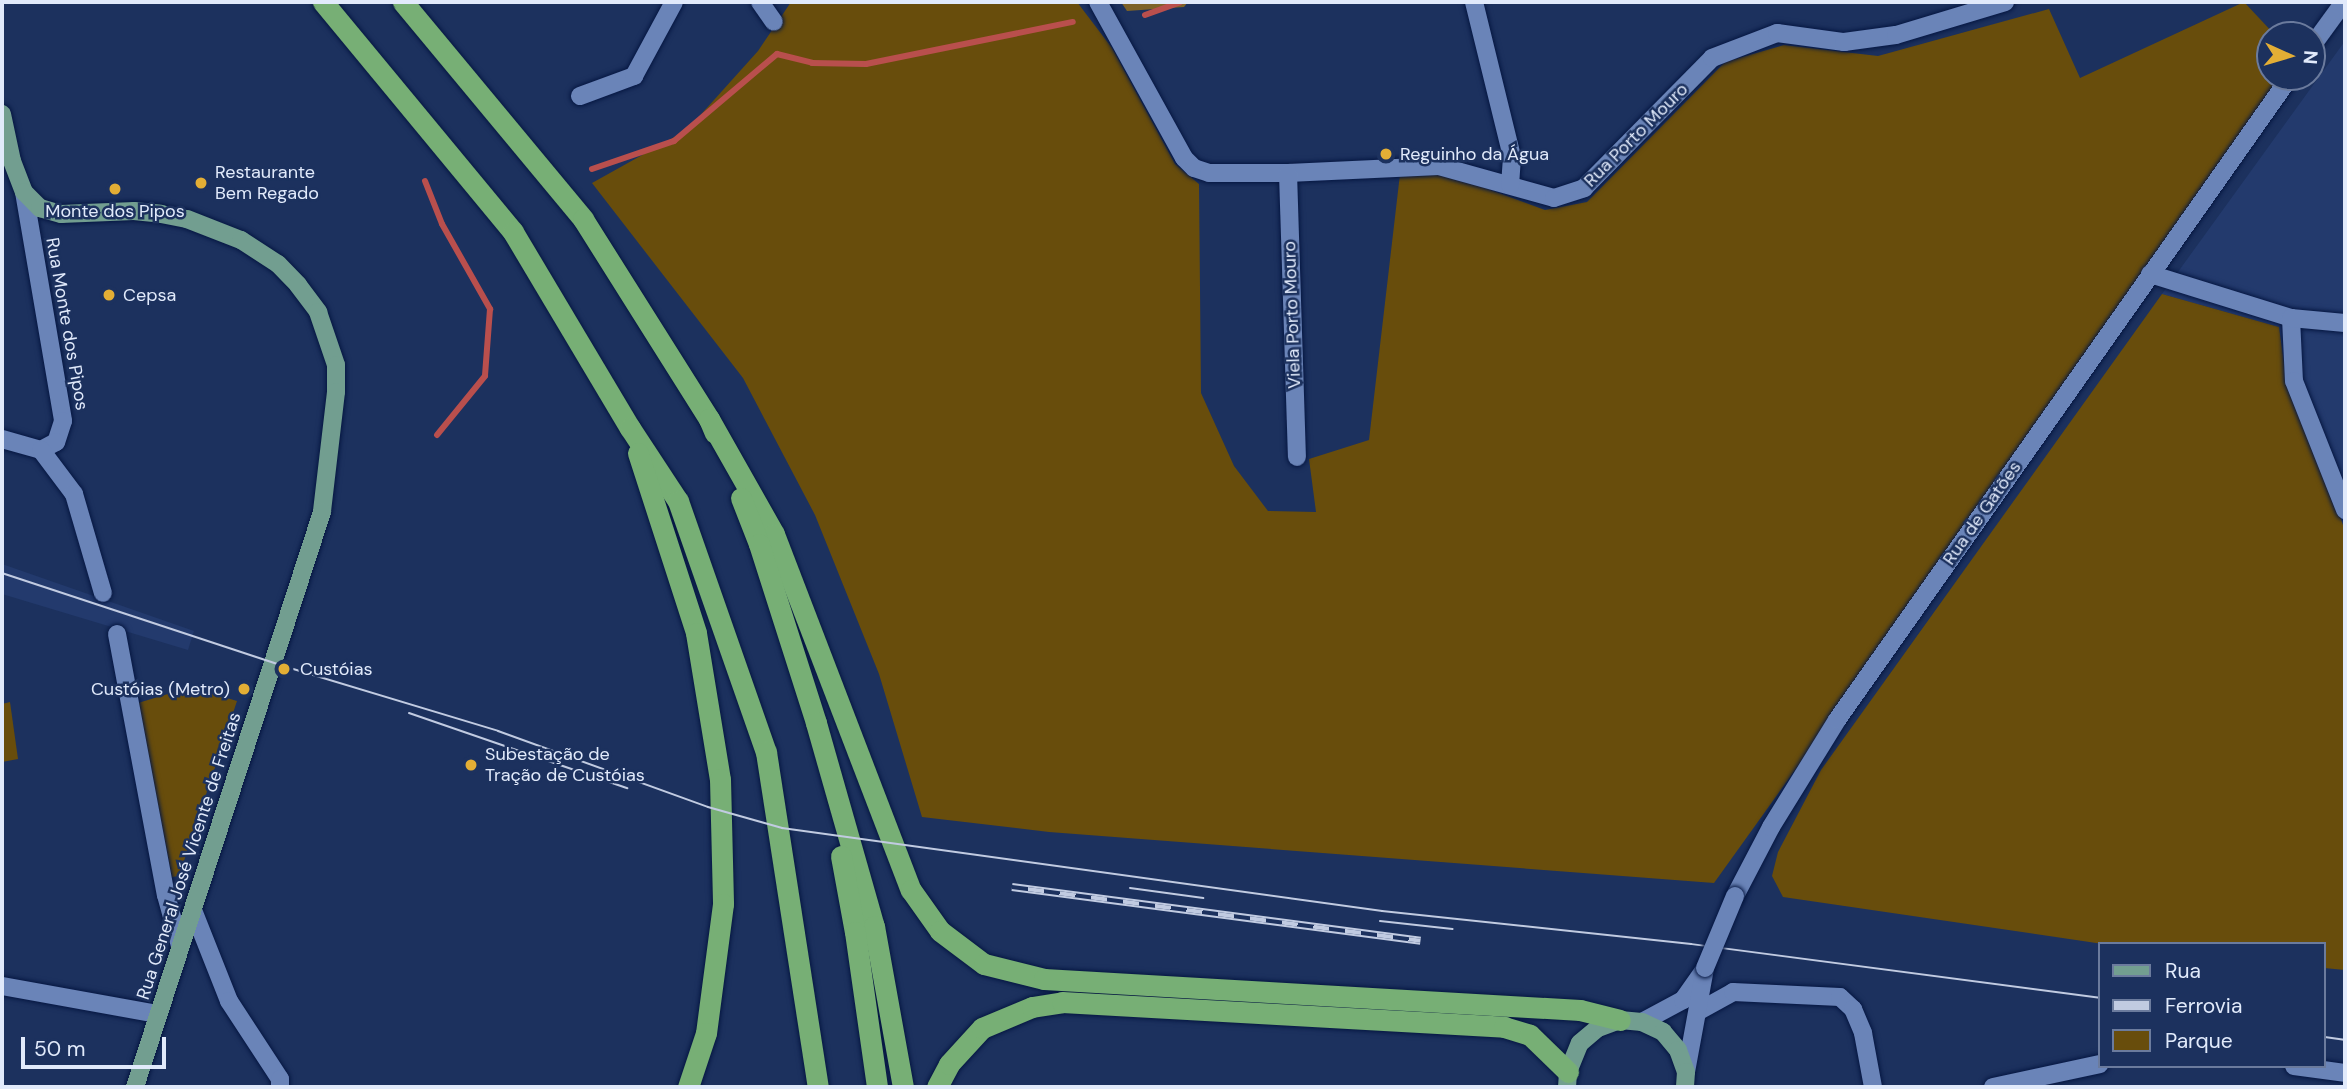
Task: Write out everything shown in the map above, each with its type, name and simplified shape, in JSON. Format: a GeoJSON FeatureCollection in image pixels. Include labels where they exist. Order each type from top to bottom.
{"type":"FeatureCollection","features":[{"type":"Feature","properties":{"kind":"highway"},"geometry":{"type":"LineString","coordinates":[[323,2],[513,232],[630,428],[678,501],[766,752],[817,1086]]}},
{"type":"Feature","properties":{"kind":"highway"},"geometry":{"type":"LineString","coordinates":[[403,2],[583,219],[709,419],[774,534],[911,890],[940,931],[973,957],[1011,973],[1044,979],[1580,1010],[1620,1020]]}},
{"type":"Feature","properties":{"kind":"highway"},"geometry":{"type":"LineString","coordinates":[[709,419],[759,544],[816,723],[874,926],[903,1087]]}},
{"type":"Feature","properties":{"kind":"highway"},"geometry":{"type":"LineString","coordinates":[[630,428],[696,633],[720,779],[723,904],[706,1033],[688,1087]]}},
{"type":"Feature","properties":{"kind":"highway"},"geometry":{"type":"LineString","coordinates":[[816,723],[855,932],[877,1087]]}},
{"type":"Feature","properties":{"kind":"highway"},"geometry":{"type":"LineString","coordinates":[[937,1087],[948,1064],[982,1028],[1032,1007],[1062,1002],[1504,1027],[1530,1035],[1568,1079]]}},
{"type":"Feature","properties":{"kind":"main road","name":"Rua Monte dos Pipos"},"geometry":{"type":"LineString","coordinates":[[2,114],[12,161],[24,192]]}},
{"type":"Feature","properties":{"kind":"main road","name":"Rua General José Vicente de Freitas"},"geometry":{"type":"LineString","coordinates":[[24,192],[50,213],[134,211],[161,214],[187,219],[241,240],[278,264],[298,285],[317,312],[330,340],[335,366],[336,392],[322,512],[135,1087]]}},
{"type":"Feature","properties":{"kind":"main road"},"geometry":{"type":"LineString","coordinates":[[1568,1079],[1580,1043],[1598,1028],[1620,1020],[1643,1022],[1664,1032],[1678,1050],[1685,1080]]}},
{"type":"Feature","properties":{"kind":"street"},"geometry":{"type":"LineString","coordinates":[[580,96],[634,76],[674,2]]}},
{"type":"Feature","properties":{"kind":"street"},"geometry":{"type":"LineString","coordinates":[[760,2],[774,22]]}},
{"type":"Feature","properties":{"kind":"street","name":"Rua Porto Mouro"},"geometry":{"type":"LineString","coordinates":[[1098,2],[1184,158],[1194,168],[1209,173],[1287,173],[1439,166],[1554,198],[1584,188],[1713,58],[1777,33],[1844,42],[1896,35],[2005,2]]}},
{"type":"Feature","properties":{"kind":"street"},"geometry":{"type":"LineString","coordinates":[[1474,2],[1513,158],[1510,185]]}},
{"type":"Feature","properties":{"kind":"street"},"geometry":{"type":"LineString","coordinates":[[2326,27],[2344,2]]}},
{"type":"Feature","properties":{"kind":"street","name":"Rua de Gatões"},"geometry":{"type":"LineString","coordinates":[[1643,1022],[1683,1000],[1705,968],[1735,896],[1771,827],[1837,720],[2280,91]]}},
{"type":"Feature","properties":{"kind":"street","name":"Viela Porto Mouro"},"geometry":{"type":"LineString","coordinates":[[1287,173],[1297,457]]}},
{"type":"Feature","properties":{"kind":"street","name":"Rua Monte dos Pipos"},"geometry":{"type":"LineString","coordinates":[[24,192],[63,421],[56,442],[41,450]]}},
{"type":"Feature","properties":{"kind":"street"},"geometry":{"type":"LineString","coordinates":[[2150,274],[2291,318],[2345,323]]}},
{"type":"Feature","properties":{"kind":"street"},"geometry":{"type":"LineString","coordinates":[[2291,318],[2294,381],[2345,510]]}},
{"type":"Feature","properties":{"kind":"street"},"geometry":{"type":"LineString","coordinates":[[2,439],[41,450],[74,494],[103,593]]}},
{"type":"Feature","properties":{"kind":"street"},"geometry":{"type":"LineString","coordinates":[[117,634],[166,895],[180,946]]}},
{"type":"Feature","properties":{"kind":"street"},"geometry":{"type":"LineString","coordinates":[[193,909],[229,1001],[280,1079],[280,1087]]}},
{"type":"Feature","properties":{"kind":"street","name":"Rua de Gatões"},"geometry":{"type":"LineString","coordinates":[[1685,1080],[1705,968]]}},
{"type":"Feature","properties":{"kind":"street"},"geometry":{"type":"LineString","coordinates":[[2,986],[158,1014]]}},
{"type":"Feature","properties":{"kind":"street"},"geometry":{"type":"LineString","coordinates":[[1699,1011],[1733,992],[1840,997],[1853,1009],[1863,1033],[1873,1087]]}},
{"type":"Feature","properties":{"kind":"street"},"geometry":{"type":"LineString","coordinates":[[1993,1087],[2098,1064]]}},
{"type":"Feature","properties":{"kind":"street"},"geometry":{"type":"LineString","coordinates":[[2309,1068],[2345,1073]]}},
{"type":"Feature","properties":{"kind":"shaded area"},"geometry":{"type":"Polygon","coordinates":[[[1121,2],[1188,2],[1184,7],[1127,11],[1121,2]]]}},
{"type":"Feature","properties":{"kind":"shaded area"},"geometry":{"type":"Polygon","coordinates":[[[2345,41],[2345,531],[2287,385],[2279,327],[2162,294],[2309,91],[2326,91],[2326,67],[2345,41]]]}},
{"type":"Feature","properties":{"kind":"shaded area"},"geometry":{"type":"Polygon","coordinates":[[[2,564],[194,631],[188,650],[2,594],[2,564]]]}},
{"type":"Feature","properties":{"kind":"green space"},"geometry":{"type":"Polygon","coordinates":[[[791,2],[1077,2],[1112,48],[1175,164],[1199,184],[1201,393],[1234,466],[1268,511],[1316,512],[1309,459],[1369,440],[1400,174],[1442,172],[1545,210],[1587,202],[1725,62],[1784,45],[1878,56],[2049,9],[2080,78],[2244,2],[2262,21],[2256,21],[2256,91],[2271,91],[1896,629],[1714,883],[1049,832],[922,817],[879,674],[815,515],[743,378],[592,183],[687,130],[758,51],[791,2]]]}},
{"type":"Feature","properties":{"kind":"green space"},"geometry":{"type":"Polygon","coordinates":[[[2162,294],[2279,327],[2287,385],[2315,444],[2345,531],[2345,970],[2326,968],[2326,942],[2098,943],[1783,897],[1772,876],[1778,852],[1821,770],[2162,294]]]}},
{"type":"Feature","properties":{"kind":"green space"},"geometry":{"type":"Polygon","coordinates":[[[191,687],[237,701],[179,876],[172,877],[138,703],[191,687]]]}},
{"type":"Feature","properties":{"kind":"green space"},"geometry":{"type":"Polygon","coordinates":[[[10,702],[18,759],[2,762],[2,704],[10,702]]]}},
{"type":"Feature","properties":{"kind":"waterway"},"geometry":{"type":"LineString","coordinates":[[1145,15],[1180,2]]}},
{"type":"Feature","properties":{"kind":"waterway"},"geometry":{"type":"LineString","coordinates":[[592,169],[674,141],[777,54],[812,63],[866,64],[1073,22]]}},
{"type":"Feature","properties":{"kind":"waterway"},"geometry":{"type":"LineString","coordinates":[[425,181],[442,224],[490,309],[485,376],[437,435]]}},
{"type":"Feature","properties":{"kind":"tram line"},"geometry":{"type":"LineString","coordinates":[[2,573],[280,665],[498,731],[708,807],[782,828],[1382,911],[1691,944],[2098,998]]}},
{"type":"Feature","properties":{"kind":"tram line"},"geometry":{"type":"LineString","coordinates":[[409,713],[627,788]]}},
{"type":"Feature","properties":{"kind":"tram line"},"geometry":{"type":"LineString","coordinates":[[1130,888],[1203,898]]}},
{"type":"Feature","properties":{"kind":"tram line"},"geometry":{"type":"LineString","coordinates":[[1380,921],[1453,929]]}},
{"type":"Feature","properties":{"kind":"tram line"},"geometry":{"type":"LineString","coordinates":[[2326,1037],[2345,1040]]}},
{"type":"Feature","properties":{"kind":"railway"},"geometry":{"type":"LineString","coordinates":[[1012,887],[1420,941]]}},
{"type":"Feature","properties":{"kind":"place","name":"Reguinho da Água"},"geometry":{"type":"Point","coordinates":[1386,154]}},
{"type":"Feature","properties":{"kind":"place","name":"Restaurante Bem Regado"},"geometry":{"type":"Point","coordinates":[201,183]}},
{"type":"Feature","properties":{"kind":"place","name":"Monte dos Pipos"},"geometry":{"type":"Point","coordinates":[115,189]}},
{"type":"Feature","properties":{"kind":"place","name":"Cepsa"},"geometry":{"type":"Point","coordinates":[109,295]}},
{"type":"Feature","properties":{"kind":"place","name":"Custóias"},"geometry":{"type":"Point","coordinates":[284,669]}},
{"type":"Feature","properties":{"kind":"place","name":"Custóias (Metro)"},"geometry":{"type":"Point","coordinates":[244,689]}},
{"type":"Feature","properties":{"kind":"place","name":"Subestação de Tração de Custóias"},"geometry":{"type":"Point","coordinates":[471,765]}}]}
